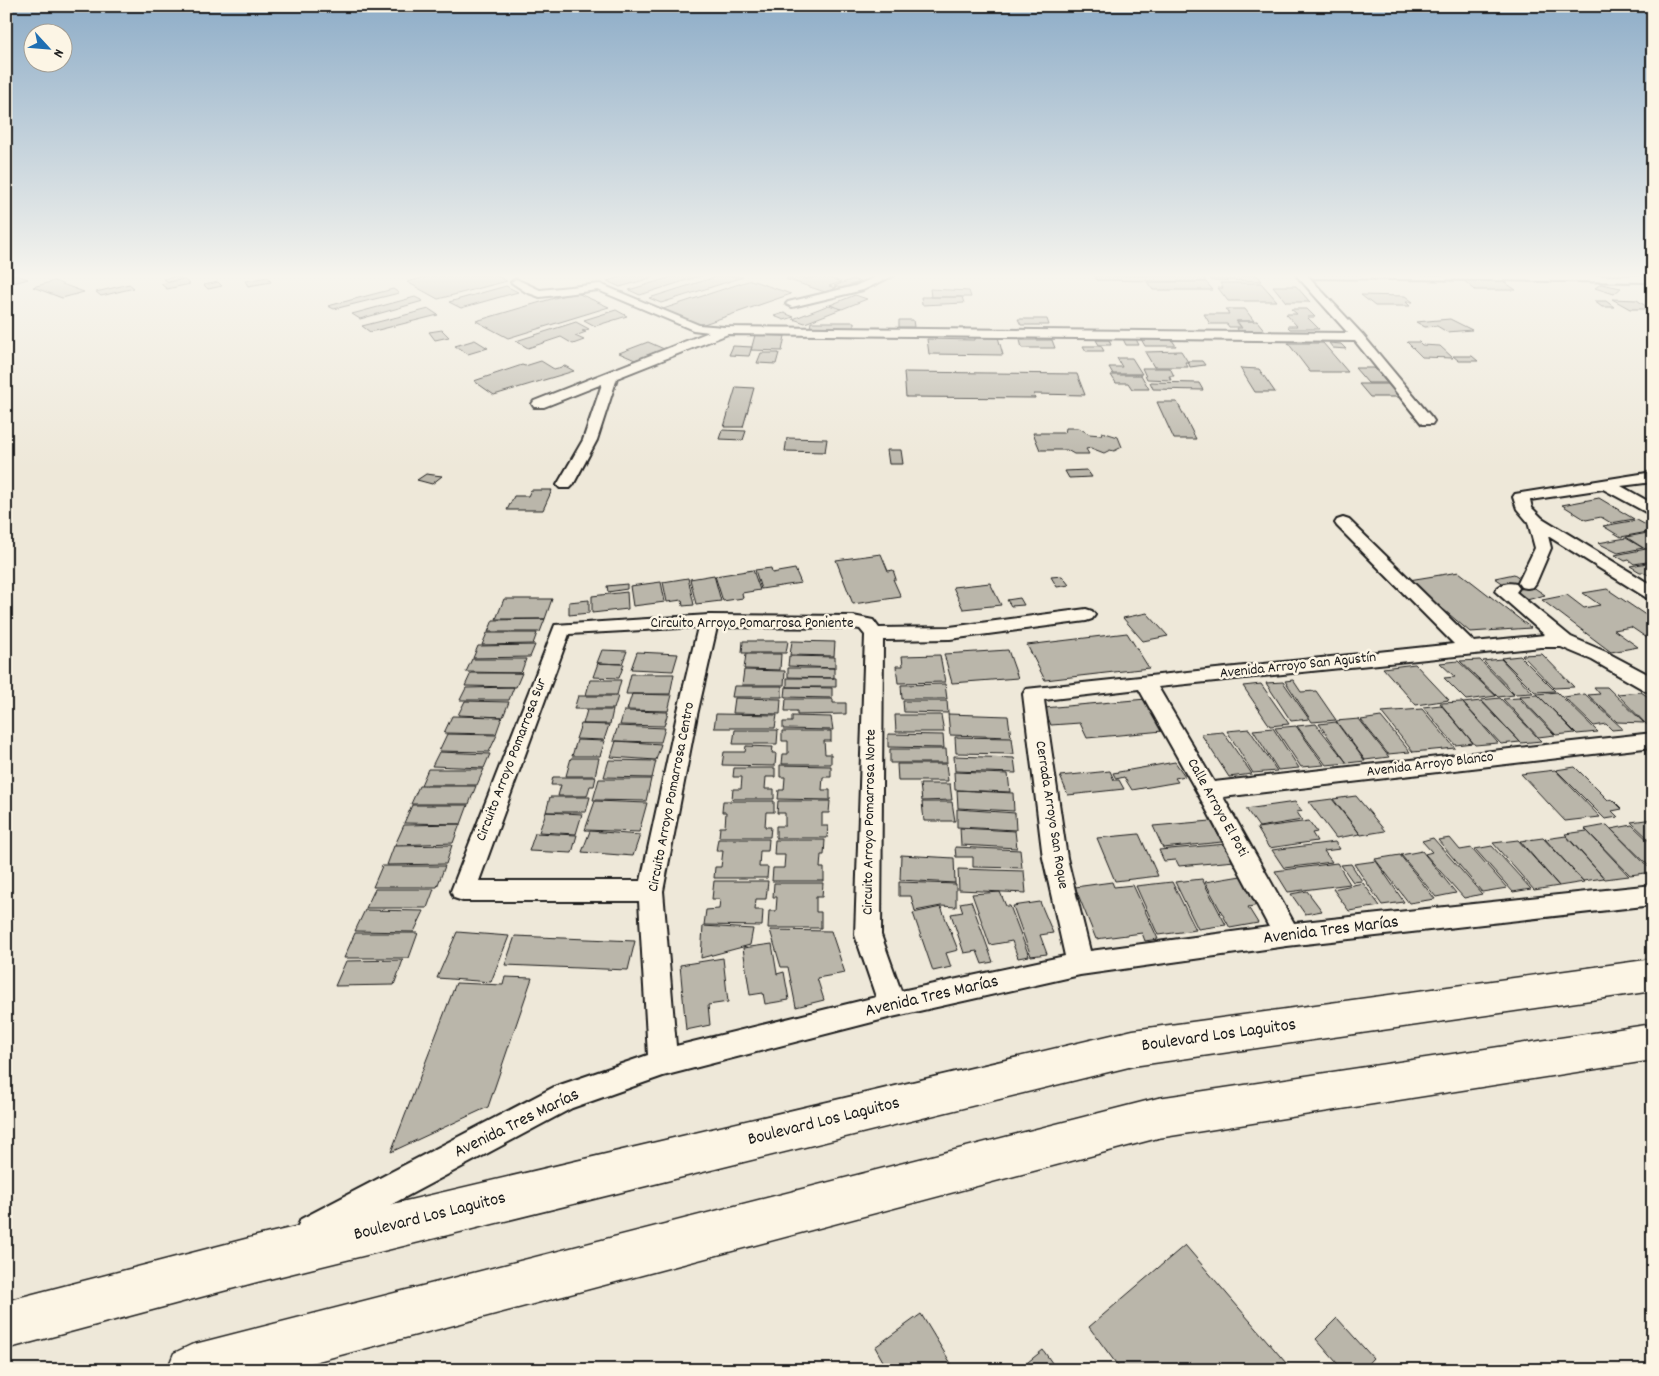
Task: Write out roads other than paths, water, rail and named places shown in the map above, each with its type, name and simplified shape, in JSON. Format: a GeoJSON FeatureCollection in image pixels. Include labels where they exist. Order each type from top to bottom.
{"type":"FeatureCollection","features":[{"type":"Feature","properties":{"kind":"main road","name":"Boulevard Los Laguitos"},"geometry":{"type":"LineString","coordinates":[[6,1325],[257,1259],[1133,1048],[1653,975]]}},
{"type":"Feature","properties":{"kind":"main road"},"geometry":{"type":"LineString","coordinates":[[191,1370],[1158,1118],[1653,1042]]}},
{"type":"Feature","properties":{"kind":"street"},"geometry":{"type":"LineString","coordinates":[[539,404],[703,339]]}},
{"type":"Feature","properties":{"kind":"street"},"geometry":{"type":"LineString","coordinates":[[1360,339],[1427,421]]}},
{"type":"Feature","properties":{"kind":"street"},"geometry":{"type":"LineString","coordinates":[[565,485],[590,440],[611,376]]}},
{"type":"Feature","properties":{"kind":"street"},"geometry":{"type":"LineString","coordinates":[[1653,477],[1521,497],[1525,509],[1536,520],[1653,594]]}},
{"type":"Feature","properties":{"kind":"street"},"geometry":{"type":"LineString","coordinates":[[1605,484],[1653,511]]}},
{"type":"Feature","properties":{"kind":"street"},"geometry":{"type":"LineString","coordinates":[[1536,520],[1543,548],[1514,587],[1564,641],[1599,656],[1653,686]]}},
{"type":"Feature","properties":{"kind":"street"},"geometry":{"type":"LineString","coordinates":[[1343,523],[1469,648]]}},
{"type":"Feature","properties":{"kind":"street","name":"Circuito Arroyo Pomarrosa Poniente"},"geometry":{"type":"LineString","coordinates":[[562,629],[710,622],[853,622],[866,624],[874,634],[950,633],[1086,615]]}},
{"type":"Feature","properties":{"kind":"street","name":"Circuito Arroyo Pomarrosa Centro"},"geometry":{"type":"LineString","coordinates":[[663,1063],[650,891],[687,715],[710,622]]}},
{"type":"Feature","properties":{"kind":"street","name":"Circuito Arroyo Pomarrosa Sur"},"geometry":{"type":"LineString","coordinates":[[562,629],[463,890],[650,891]]}},
{"type":"Feature","properties":{"kind":"street","name":"Circuito Arroyo Pomarrosa Norte"},"geometry":{"type":"LineString","coordinates":[[874,634],[868,935],[892,1005]]}},
{"type":"Feature","properties":{"kind":"street","name":"Avenida Arroyo San Agustín"},"geometry":{"type":"LineString","coordinates":[[1033,694],[1469,648],[1541,641],[1564,641]]}},
{"type":"Feature","properties":{"kind":"street","name":"Calle Arroyo El Poti"},"geometry":{"type":"LineString","coordinates":[[1145,683],[1208,791],[1287,935]]}},
{"type":"Feature","properties":{"kind":"street","name":"Cerrada Arroyo San Roque"},"geometry":{"type":"LineString","coordinates":[[1033,694],[1055,858],[1080,964]]}},
{"type":"Feature","properties":{"kind":"street","name":"Avenida Arroyo Blanco"},"geometry":{"type":"LineString","coordinates":[[1208,791],[1653,740]]}},
{"type":"Feature","properties":{"kind":"street","name":"Avenida Tres Marías"},"geometry":{"type":"LineString","coordinates":[[257,1259],[564,1097],[663,1063],[892,1005],[1080,964],[1287,935],[1653,895]]}}]}
